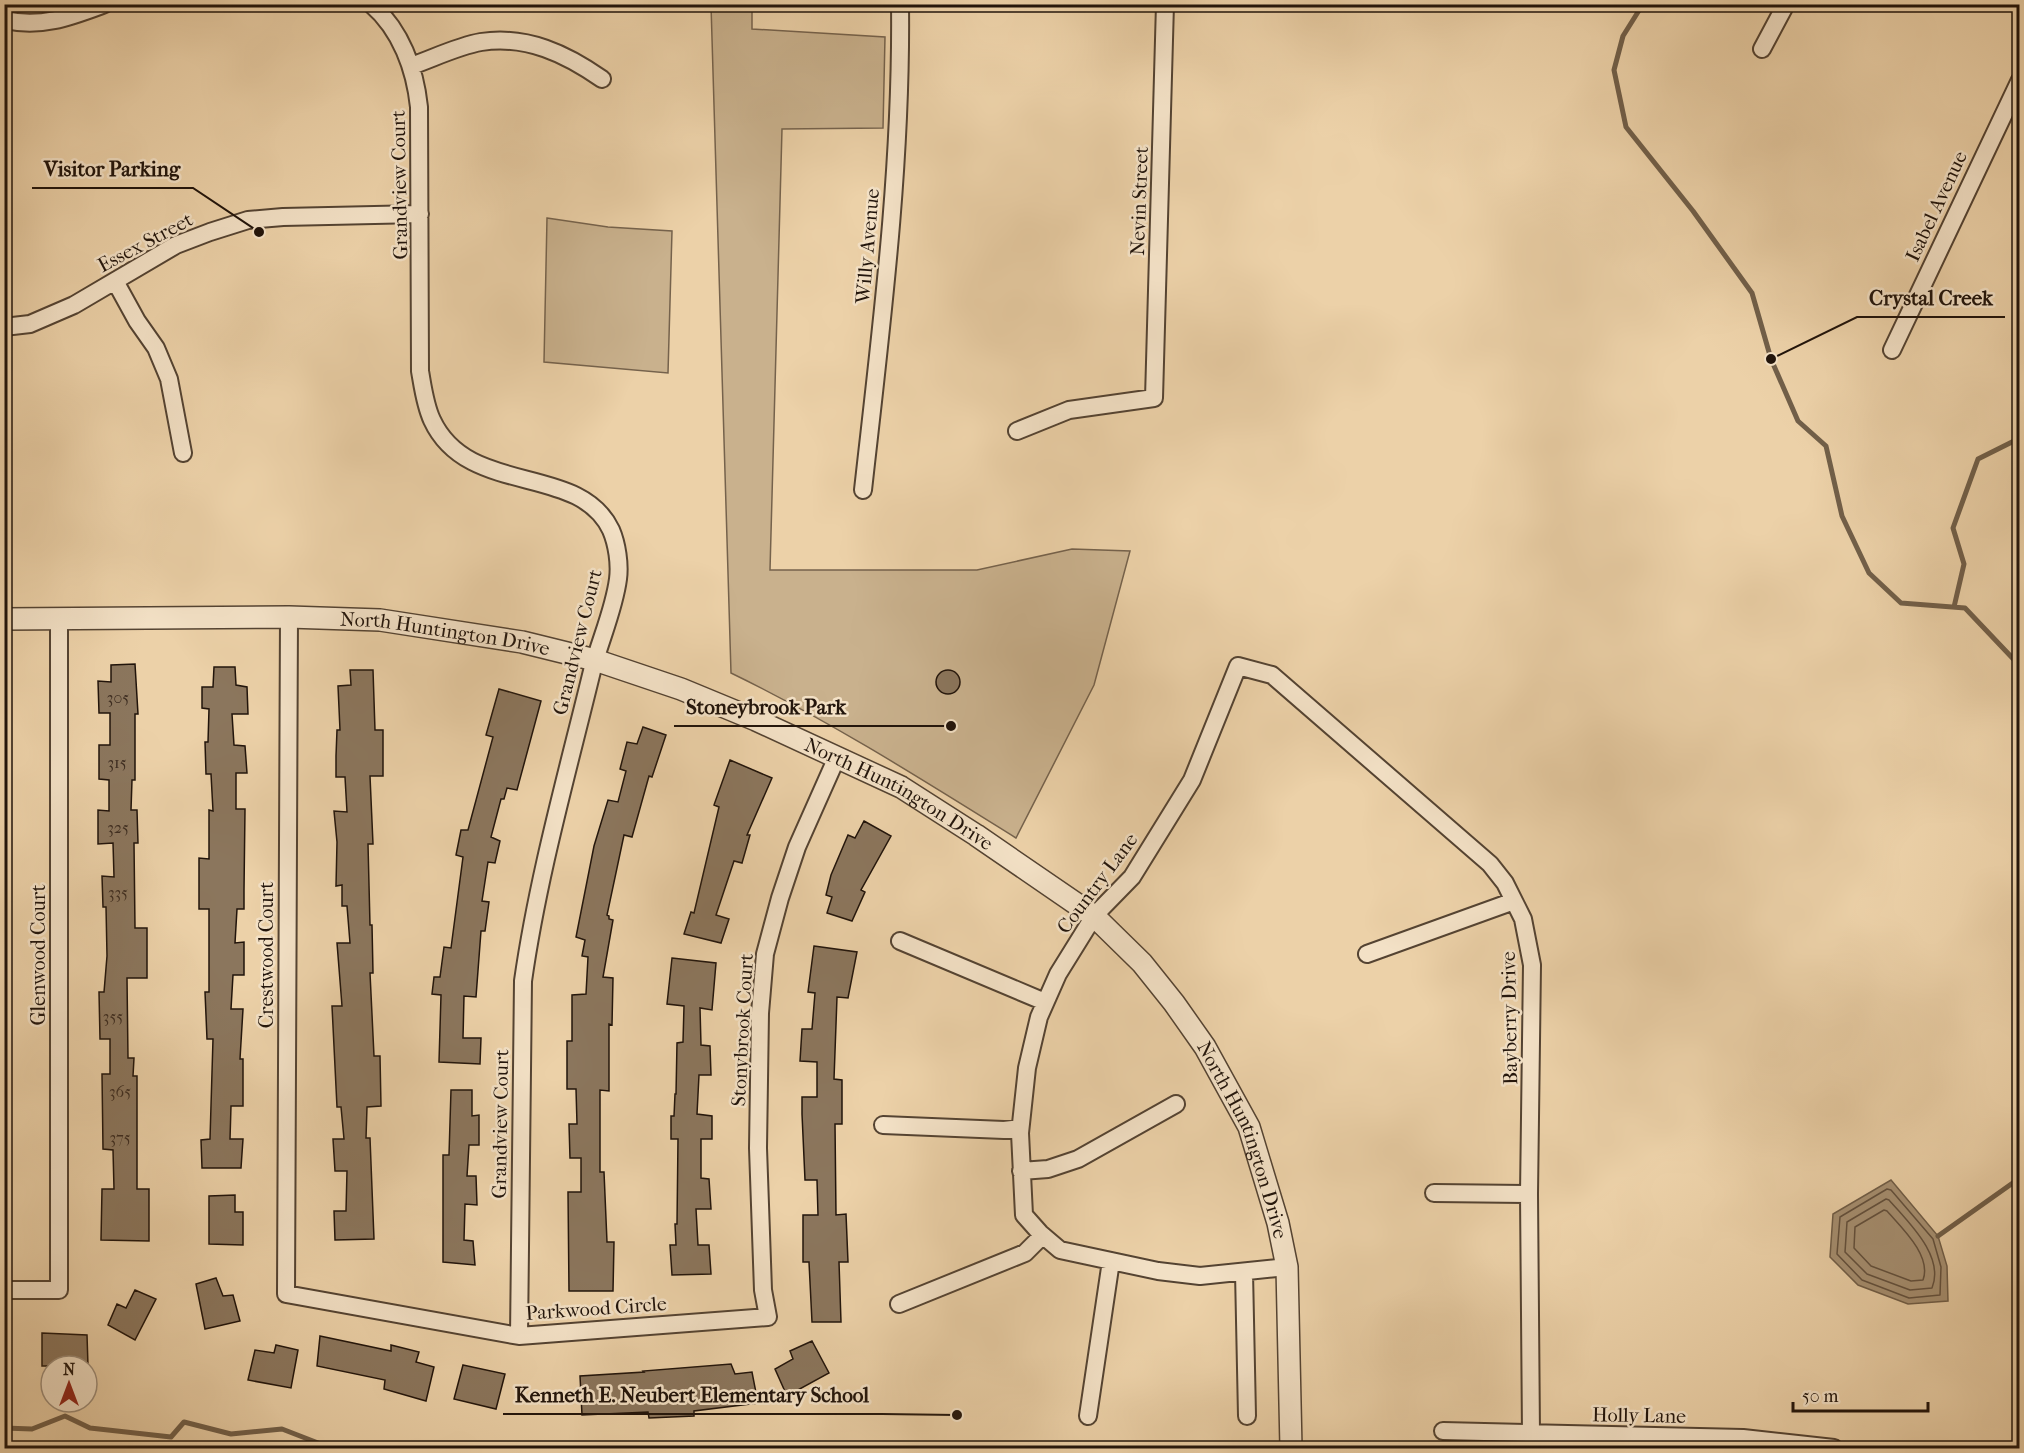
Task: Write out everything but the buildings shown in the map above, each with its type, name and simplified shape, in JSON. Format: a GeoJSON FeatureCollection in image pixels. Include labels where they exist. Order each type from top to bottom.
{"type":"FeatureCollection","features":[{"type":"Feature","properties":{"kind":"street"},"geometry":{"type":"LineString","coordinates":[[4,20],[38,23],[58,21],[105,4]]}},
{"type":"Feature","properties":{"kind":"street","name":"Grandview Court"},"geometry":{"type":"LineString","coordinates":[[371,4],[397,36],[411,66],[417,86],[420,371],[426,406],[433,422],[458,452],[476,465],[503,475],[567,491],[593,505],[610,529],[617,551],[618,578],[612,606],[595,660],[532,923],[523,981],[519,1336]]}},
{"type":"Feature","properties":{"kind":"street","name":"Willy Avenue"},"geometry":{"type":"LineString","coordinates":[[863,490],[892,224],[901,67],[900,4]]}},
{"type":"Feature","properties":{"kind":"street","name":"Nevin Street"},"geometry":{"type":"LineString","coordinates":[[1017,431],[1069,410],[1154,398],[1165,4]]}},
{"type":"Feature","properties":{"kind":"street"},"geometry":{"type":"LineString","coordinates":[[1762,49],[1786,4]]}},
{"type":"Feature","properties":{"kind":"street"},"geometry":{"type":"LineString","coordinates":[[411,66],[481,42],[508,41],[550,49],[576,60],[602,79]]}},
{"type":"Feature","properties":{"kind":"street","name":"Isabel Avenue"},"geometry":{"type":"LineString","coordinates":[[1892,350],[2019,80]]}},
{"type":"Feature","properties":{"kind":"street","name":"Essex Street"},"geometry":{"type":"LineString","coordinates":[[4,327],[30,324],[74,305],[176,245],[248,220],[420,214]]}},
{"type":"Feature","properties":{"kind":"street"},"geometry":{"type":"LineString","coordinates":[[116,281],[137,321],[156,348],[169,379],[183,453]]}},
{"type":"Feature","properties":{"kind":"street","name":"North Huntington Drive"},"geometry":{"type":"LineString","coordinates":[[4,619],[289,617],[380,620],[522,642],[595,660],[681,689],[756,720],[901,787],[1038,876],[1094,916],[1142,963],[1205,1047],[1248,1127],[1270,1195],[1287,1267],[1292,1449]]}},
{"type":"Feature","properties":{"kind":"street","name":"Crestwood Court"},"geometry":{"type":"LineString","coordinates":[[286,1294],[289,617]]}},
{"type":"Feature","properties":{"kind":"street","name":"Glenwood Court"},"geometry":{"type":"LineString","coordinates":[[4,1290],[59,1290],[59,620]]}},
{"type":"Feature","properties":{"kind":"street","name":"Bayberry Drive"},"geometry":{"type":"LineString","coordinates":[[1238,666],[1272,675],[1490,864],[1505,883],[1523,920],[1533,965],[1529,1194],[1531,1434]]}},
{"type":"Feature","properties":{"kind":"street","name":"Country Lane"},"geometry":{"type":"LineString","coordinates":[[1238,666],[1192,780],[1132,877],[1094,916],[1058,974],[1039,1017],[1027,1068],[1020,1128],[1024,1215],[1042,1236],[1060,1250],[1158,1271],[1200,1276],[1287,1267]]}},
{"type":"Feature","properties":{"kind":"street","name":"Stonybrook Court"},"geometry":{"type":"LineString","coordinates":[[768,1317],[763,1290],[758,1148],[760,1012],[765,954],[797,847],[837,757]]}},
{"type":"Feature","properties":{"kind":"street"},"geometry":{"type":"LineString","coordinates":[[1367,954],[1514,901]]}},
{"type":"Feature","properties":{"kind":"street"},"geometry":{"type":"LineString","coordinates":[[900,941],[1045,1002]]}},
{"type":"Feature","properties":{"kind":"street"},"geometry":{"type":"LineString","coordinates":[[1021,1171],[1048,1169],[1078,1159],[1176,1104]]}},
{"type":"Feature","properties":{"kind":"street"},"geometry":{"type":"LineString","coordinates":[[883,1125],[1005,1130],[1020,1128]]}},
{"type":"Feature","properties":{"kind":"street"},"geometry":{"type":"LineString","coordinates":[[1434,1193],[1529,1194]]}},
{"type":"Feature","properties":{"kind":"street"},"geometry":{"type":"LineString","coordinates":[[899,1304],[1026,1253],[1042,1236]]}},
{"type":"Feature","properties":{"kind":"street"},"geometry":{"type":"LineString","coordinates":[[1088,1416],[1111,1261]]}},
{"type":"Feature","properties":{"kind":"street"},"geometry":{"type":"LineString","coordinates":[[1244,1272],[1247,1416]]}},
{"type":"Feature","properties":{"kind":"street","name":"Parkwood Circle"},"geometry":{"type":"LineString","coordinates":[[286,1294],[519,1336],[768,1317]]}},
{"type":"Feature","properties":{"kind":"street","name":"Holly Lane"},"geometry":{"type":"LineString","coordinates":[[1443,1431],[1743,1438],[1834,1449]]}},
{"type":"Feature","properties":{"kind":"shaded area"},"geometry":{"type":"Polygon","coordinates":[[[711,5],[752,5],[752,29],[885,37],[883,128],[782,129],[770,570],[977,570],[1072,549],[1130,551],[1094,685],[1016,838],[840,731],[731,673],[711,5]]]}},
{"type":"Feature","properties":{"kind":"shaded area"},"geometry":{"type":"Polygon","coordinates":[[[547,218],[608,227],[672,231],[668,373],[544,362],[547,218]]]}},
{"type":"Feature","properties":{"kind":"water"},"geometry":{"type":"Polygon","coordinates":[[[1891,1180],[1938,1236],[1947,1266],[1948,1301],[1908,1304],[1858,1285],[1830,1257],[1833,1214],[1891,1180]]]}},
{"type":"Feature","properties":{"kind":"waterway"},"geometry":{"type":"LineString","coordinates":[[1643,4],[1623,36],[1614,70],[1626,127],[1693,211],[1752,293],[1771,359],[1798,421],[1826,446],[1842,516],[1869,573],[1901,603],[1965,608],[2020,666]]}},
{"type":"Feature","properties":{"kind":"waterway"},"geometry":{"type":"LineString","coordinates":[[1954,607],[1964,564],[1953,528],[1978,459],[2020,437]]}},
{"type":"Feature","properties":{"kind":"waterway"},"geometry":{"type":"LineString","coordinates":[[1938,1236],[2017,1180],[2020,1175]]}},
{"type":"Feature","properties":{"kind":"waterway"},"geometry":{"type":"LineString","coordinates":[[4,1428],[32,1429],[65,1416],[90,1428],[171,1437],[184,1422],[231,1434],[282,1429],[331,1448]]}},
{"type":"Feature","properties":{"kind":"place","name":"Visitor Parking"},"geometry":{"type":"Point","coordinates":[259,232]}},
{"type":"Feature","properties":{"kind":"place","name":"Crystal Creek"},"geometry":{"type":"Point","coordinates":[1771,359]}},
{"type":"Feature","properties":{"kind":"place","name":"Stoneybrook Park"},"geometry":{"type":"Point","coordinates":[951,726]}},
{"type":"Feature","properties":{"kind":"place","name":"Kenneth E. Neubert Elementary School"},"geometry":{"type":"Point","coordinates":[957,1415]}}]}
